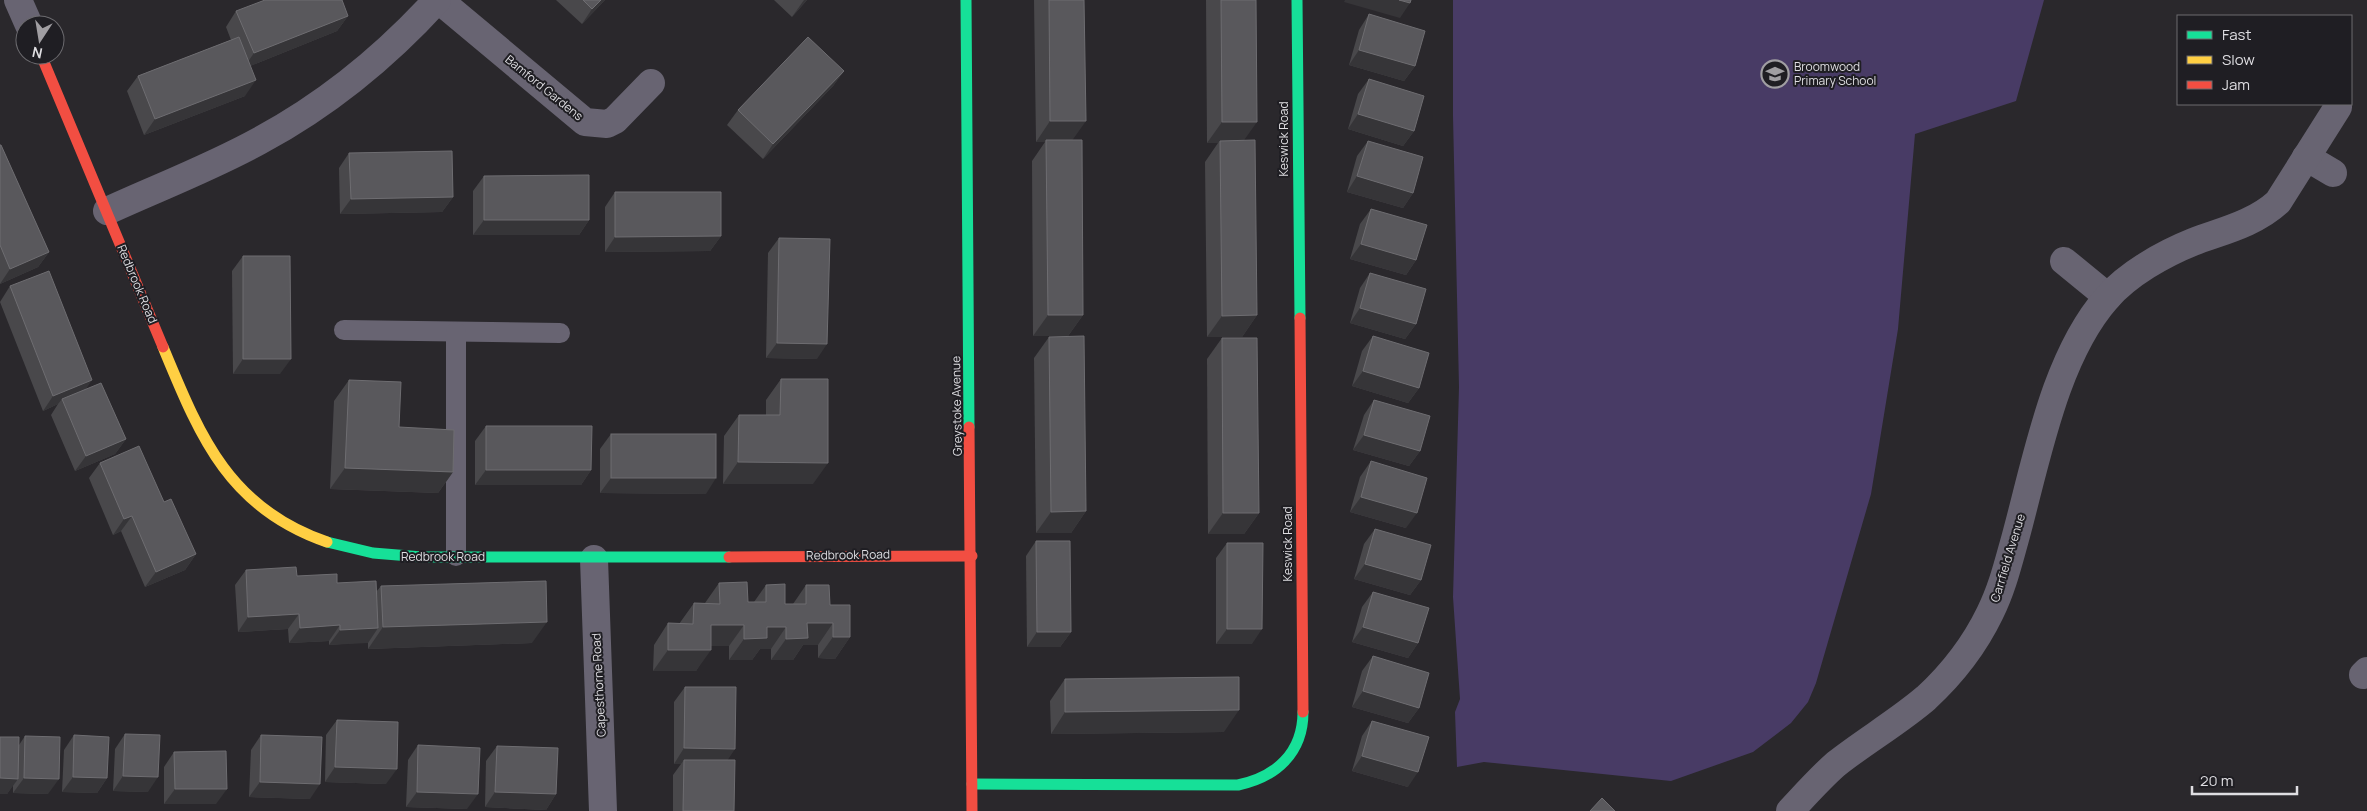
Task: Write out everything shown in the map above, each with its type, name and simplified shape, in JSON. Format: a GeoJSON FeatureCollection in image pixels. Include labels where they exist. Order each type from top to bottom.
{"type":"FeatureCollection","features":[{"type":"Feature","properties":{"kind":"street"},"geometry":{"type":"LineString","coordinates":[[18,0],[25,15]]}},
{"type":"Feature","properties":{"kind":"street"},"geometry":{"type":"LineString","coordinates":[[107,211],[259,142],[297,118],[361,73],[397,42],[438,0]]}},
{"type":"Feature","properties":{"kind":"street","name":"Bamford Gardens"},"geometry":{"type":"LineString","coordinates":[[438,0],[586,122],[607,124],[616,120],[651,83]]}},
{"type":"Feature","properties":{"kind":"street","name":"Greystoke Avenue"},"geometry":{"type":"LineString","coordinates":[[966,0],[972,556],[972,811]]}},
{"type":"Feature","properties":{"kind":"street","name":"Keswick Road"},"geometry":{"type":"LineString","coordinates":[[972,784],[1238,785],[1252,783],[1275,772],[1289,759],[1300,738],[1303,724],[1297,0]]}},
{"type":"Feature","properties":{"kind":"street","name":"Redbrook Road"},"geometry":{"type":"LineString","coordinates":[[45,65],[194,421],[220,464],[238,484],[274,513],[323,540],[375,554],[456,556],[594,559],[886,554],[972,556]]}},
{"type":"Feature","properties":{"kind":"street","name":"Carrfield Avenue"},"geometry":{"type":"LineString","coordinates":[[1790,811],[1835,765],[1925,698],[1957,665],[1980,632],[1991,612],[2006,571],[2045,431],[2067,363],[2078,340],[2108,297],[2155,261],[2190,244],[2267,212],[2278,202],[2338,107]]}},
{"type":"Feature","properties":{"kind":"street"},"geometry":{"type":"LineString","coordinates":[[2306,157],[2332,173]]}},
{"type":"Feature","properties":{"kind":"street"},"geometry":{"type":"LineString","coordinates":[[2064,261],[2108,297]]}},
{"type":"Feature","properties":{"kind":"street","name":"Capesthorne Road"},"geometry":{"type":"LineString","coordinates":[[594,559],[603,811]]}},
{"type":"Feature","properties":{"kind":"lane"},"geometry":{"type":"LineString","coordinates":[[344,330],[560,334]]}},
{"type":"Feature","properties":{"kind":"lane"},"geometry":{"type":"LineString","coordinates":[[456,332],[456,556]]}},
{"type":"Feature","properties":{"kind":"shaded area"},"geometry":{"type":"Polygon","coordinates":[[[1453,0],[2044,0],[2016,101],[1915,134],[1898,329],[1871,494],[1816,683],[1808,702],[1791,723],[1753,752],[1671,781],[1484,762],[1457,767],[1455,712],[1460,699],[1453,597],[1459,387],[1453,116],[1453,0]]]}},
{"type":"Feature","properties":{"kind":"building"},"geometry":{"type":"Polygon","coordinates":[[[265,0],[342,0],[348,16],[254,53],[236,11],[265,0]]]}},
{"type":"Feature","properties":{"kind":"building"},"geometry":{"type":"Polygon","coordinates":[[[583,0],[601,0],[592,9],[583,0]]]}},
{"type":"Feature","properties":{"kind":"building"},"geometry":{"type":"Polygon","coordinates":[[[1049,0],[1084,0],[1086,121],[1050,121],[1049,0]]]}},
{"type":"Feature","properties":{"kind":"building"},"geometry":{"type":"Polygon","coordinates":[[[1221,0],[1256,0],[1257,122],[1222,122],[1221,0]]]}},
{"type":"Feature","properties":{"kind":"building"},"geometry":{"type":"Polygon","coordinates":[[[1399,0],[1411,0],[1410,3],[1399,0]]]}},
{"type":"Feature","properties":{"kind":"building"},"geometry":{"type":"Polygon","coordinates":[[[1369,14],[1425,31],[1415,66],[1359,50],[1369,14]]]}},
{"type":"Feature","properties":{"kind":"building"},"geometry":{"type":"Polygon","coordinates":[[[239,37],[256,80],[155,119],[138,76],[239,37]]]}},
{"type":"Feature","properties":{"kind":"building"},"geometry":{"type":"Polygon","coordinates":[[[808,37],[844,71],[773,144],[738,110],[808,37]]]}},
{"type":"Feature","properties":{"kind":"building"},"geometry":{"type":"Polygon","coordinates":[[[1369,79],[1424,96],[1414,131],[1358,114],[1369,79]]]}},
{"type":"Feature","properties":{"kind":"building"},"geometry":{"type":"Polygon","coordinates":[[[1046,140],[1082,140],[1083,315],[1048,315],[1046,140]]]}},
{"type":"Feature","properties":{"kind":"building"},"geometry":{"type":"Polygon","coordinates":[[[1255,140],[1257,315],[1222,316],[1220,141],[1255,140]]]}},
{"type":"Feature","properties":{"kind":"building"},"geometry":{"type":"Polygon","coordinates":[[[1368,141],[1423,157],[1413,193],[1357,176],[1368,141]]]}},
{"type":"Feature","properties":{"kind":"building"},"geometry":{"type":"Polygon","coordinates":[[[0,145],[49,252],[10,269],[0,245],[0,145]]]}},
{"type":"Feature","properties":{"kind":"building"},"geometry":{"type":"Polygon","coordinates":[[[452,151],[453,197],[351,199],[349,153],[452,151]]]}},
{"type":"Feature","properties":{"kind":"building"},"geometry":{"type":"Polygon","coordinates":[[[589,175],[589,220],[484,220],[484,176],[589,175]]]}},
{"type":"Feature","properties":{"kind":"building"},"geometry":{"type":"Polygon","coordinates":[[[615,192],[721,192],[721,236],[615,237],[615,192]]]}},
{"type":"Feature","properties":{"kind":"building"},"geometry":{"type":"Polygon","coordinates":[[[1371,209],[1427,225],[1416,260],[1361,244],[1371,209]]]}},
{"type":"Feature","properties":{"kind":"building"},"geometry":{"type":"Polygon","coordinates":[[[779,238],[830,239],[827,344],[777,343],[779,238]]]}},
{"type":"Feature","properties":{"kind":"building"},"geometry":{"type":"Polygon","coordinates":[[[243,256],[290,256],[291,359],[243,359],[243,256]]]}},
{"type":"Feature","properties":{"kind":"building"},"geometry":{"type":"Polygon","coordinates":[[[49,271],[92,380],[53,396],[10,286],[49,271]]]}},
{"type":"Feature","properties":{"kind":"building"},"geometry":{"type":"Polygon","coordinates":[[[1370,273],[1426,289],[1416,324],[1360,308],[1370,273]]]}},
{"type":"Feature","properties":{"kind":"building"},"geometry":{"type":"Polygon","coordinates":[[[1084,336],[1086,511],[1051,512],[1049,337],[1084,336]]]}},
{"type":"Feature","properties":{"kind":"building"},"geometry":{"type":"Polygon","coordinates":[[[1373,336],[1429,353],[1419,388],[1363,371],[1373,336]]]}},
{"type":"Feature","properties":{"kind":"building"},"geometry":{"type":"Polygon","coordinates":[[[1222,338],[1257,338],[1259,513],[1223,513],[1222,338]]]}},
{"type":"Feature","properties":{"kind":"building"},"geometry":{"type":"Polygon","coordinates":[[[781,379],[828,379],[828,463],[738,462],[739,415],[780,415],[781,379]]]}},
{"type":"Feature","properties":{"kind":"building"},"geometry":{"type":"Polygon","coordinates":[[[349,380],[401,382],[399,427],[454,430],[453,472],[345,468],[349,380]]]}},
{"type":"Feature","properties":{"kind":"building"},"geometry":{"type":"Polygon","coordinates":[[[101,383],[126,439],[86,456],[62,399],[101,383]]]}},
{"type":"Feature","properties":{"kind":"building"},"geometry":{"type":"Polygon","coordinates":[[[1374,400],[1430,416],[1420,451],[1364,435],[1374,400]]]}},
{"type":"Feature","properties":{"kind":"building"},"geometry":{"type":"Polygon","coordinates":[[[486,426],[592,426],[591,470],[486,470],[486,426]]]}},
{"type":"Feature","properties":{"kind":"building"},"geometry":{"type":"Polygon","coordinates":[[[611,434],[716,434],[716,478],[611,478],[611,434]]]}},
{"type":"Feature","properties":{"kind":"building"},"geometry":{"type":"Polygon","coordinates":[[[139,446],[164,502],[171,499],[196,554],[156,572],[132,516],[124,519],[100,463],[139,446]]]}},
{"type":"Feature","properties":{"kind":"building"},"geometry":{"type":"Polygon","coordinates":[[[1371,461],[1427,478],[1417,513],[1361,497],[1371,461]]]}},
{"type":"Feature","properties":{"kind":"building"},"geometry":{"type":"Polygon","coordinates":[[[1375,529],[1431,545],[1421,580],[1365,564],[1375,529]]]}},
{"type":"Feature","properties":{"kind":"building"},"geometry":{"type":"Polygon","coordinates":[[[1036,541],[1070,541],[1071,632],[1037,632],[1036,541]]]}},
{"type":"Feature","properties":{"kind":"building"},"geometry":{"type":"Polygon","coordinates":[[[1227,543],[1263,543],[1262,629],[1227,629],[1227,543]]]}},
{"type":"Feature","properties":{"kind":"building"},"geometry":{"type":"Polygon","coordinates":[[[296,567],[297,576],[337,574],[337,583],[376,581],[378,628],[340,630],[340,625],[300,628],[299,614],[248,617],[246,570],[296,567]]]}},
{"type":"Feature","properties":{"kind":"building"},"geometry":{"type":"Polygon","coordinates":[[[546,581],[547,622],[383,627],[381,586],[546,581]]]}},
{"type":"Feature","properties":{"kind":"building"},"geometry":{"type":"Polygon","coordinates":[[[747,582],[748,602],[766,602],[766,585],[785,584],[785,604],[806,604],[806,585],[829,585],[830,605],[850,605],[850,637],[833,637],[833,623],[807,623],[808,638],[786,639],[786,627],[767,627],[767,638],[744,639],[744,625],[711,625],[711,650],[668,650],[668,623],[693,624],[694,603],[720,604],[719,583],[747,582]]]}},
{"type":"Feature","properties":{"kind":"building"},"geometry":{"type":"Polygon","coordinates":[[[1373,592],[1429,608],[1418,643],[1363,627],[1373,592]]]}},
{"type":"Feature","properties":{"kind":"building"},"geometry":{"type":"Polygon","coordinates":[[[1373,656],[1429,673],[1419,708],[1363,691],[1373,656]]]}},
{"type":"Feature","properties":{"kind":"building"},"geometry":{"type":"Polygon","coordinates":[[[1239,677],[1239,710],[1065,712],[1065,679],[1239,677]]]}},
{"type":"Feature","properties":{"kind":"building"},"geometry":{"type":"Polygon","coordinates":[[[685,687],[736,687],[735,749],[684,748],[685,687]]]}},
{"type":"Feature","properties":{"kind":"building"},"geometry":{"type":"Polygon","coordinates":[[[337,720],[398,722],[397,769],[335,767],[337,720]]]}},
{"type":"Feature","properties":{"kind":"building"},"geometry":{"type":"Polygon","coordinates":[[[1372,721],[1429,737],[1418,772],[1362,756],[1372,721]]]}},
{"type":"Feature","properties":{"kind":"building"},"geometry":{"type":"Polygon","coordinates":[[[125,734],[160,735],[158,777],[123,776],[125,734]]]}},
{"type":"Feature","properties":{"kind":"building"},"geometry":{"type":"Polygon","coordinates":[[[74,735],[109,737],[107,778],[73,777],[74,735]]]}},
{"type":"Feature","properties":{"kind":"building"},"geometry":{"type":"Polygon","coordinates":[[[261,735],[322,737],[320,784],[260,782],[261,735]]]}},
{"type":"Feature","properties":{"kind":"building"},"geometry":{"type":"Polygon","coordinates":[[[25,736],[60,737],[59,779],[24,778],[25,736]]]}},
{"type":"Feature","properties":{"kind":"building"},"geometry":{"type":"Polygon","coordinates":[[[0,737],[19,737],[18,779],[0,778],[0,737]]]}},
{"type":"Feature","properties":{"kind":"building"},"geometry":{"type":"Polygon","coordinates":[[[418,745],[480,748],[478,794],[417,792],[418,745]]]}},
{"type":"Feature","properties":{"kind":"building"},"geometry":{"type":"Polygon","coordinates":[[[497,746],[558,748],[556,794],[495,792],[497,746]]]}},
{"type":"Feature","properties":{"kind":"building"},"geometry":{"type":"Polygon","coordinates":[[[226,751],[227,789],[175,789],[174,752],[226,751]]]}},
{"type":"Feature","properties":{"kind":"building"},"geometry":{"type":"Polygon","coordinates":[[[684,760],[735,760],[734,811],[683,811],[684,760]]]}},
{"type":"Feature","properties":{"kind":"building"},"geometry":{"type":"Polygon","coordinates":[[[1602,798],[1615,811],[1590,811],[1602,798]]]}},
{"type":"Feature","properties":{"kind":"traffic: fast"},"geometry":{"type":"LineString","coordinates":[[966,0],[969,427]]}},
{"type":"Feature","properties":{"kind":"traffic: fast"},"geometry":{"type":"LineString","coordinates":[[1297,0],[1300,318]]}},
{"type":"Feature","properties":{"kind":"traffic: fast"},"geometry":{"type":"LineString","coordinates":[[327,542],[373,553],[422,557],[729,557]]}},
{"type":"Feature","properties":{"kind":"traffic: fast"},"geometry":{"type":"LineString","coordinates":[[972,784],[1238,785],[1264,776],[1285,761],[1298,740],[1302,727],[1303,712]]}},
{"type":"Feature","properties":{"kind":"traffic: slow"},"geometry":{"type":"LineString","coordinates":[[163,347],[190,410],[205,439],[241,489],[265,510],[293,528],[327,542]]}},
{"type":"Feature","properties":{"kind":"traffic: jam"},"geometry":{"type":"LineString","coordinates":[[45,65],[163,347]]}},
{"type":"Feature","properties":{"kind":"traffic: jam"},"geometry":{"type":"LineString","coordinates":[[1300,318],[1303,712]]}},
{"type":"Feature","properties":{"kind":"traffic: jam"},"geometry":{"type":"LineString","coordinates":[[969,427],[972,811]]}},
{"type":"Feature","properties":{"kind":"traffic: jam"},"geometry":{"type":"LineString","coordinates":[[729,557],[972,556]]}},
{"type":"Feature","properties":{"kind":"place","name":"Broomwood Primary School"},"geometry":{"type":"Point","coordinates":[1775,74]}}]}
